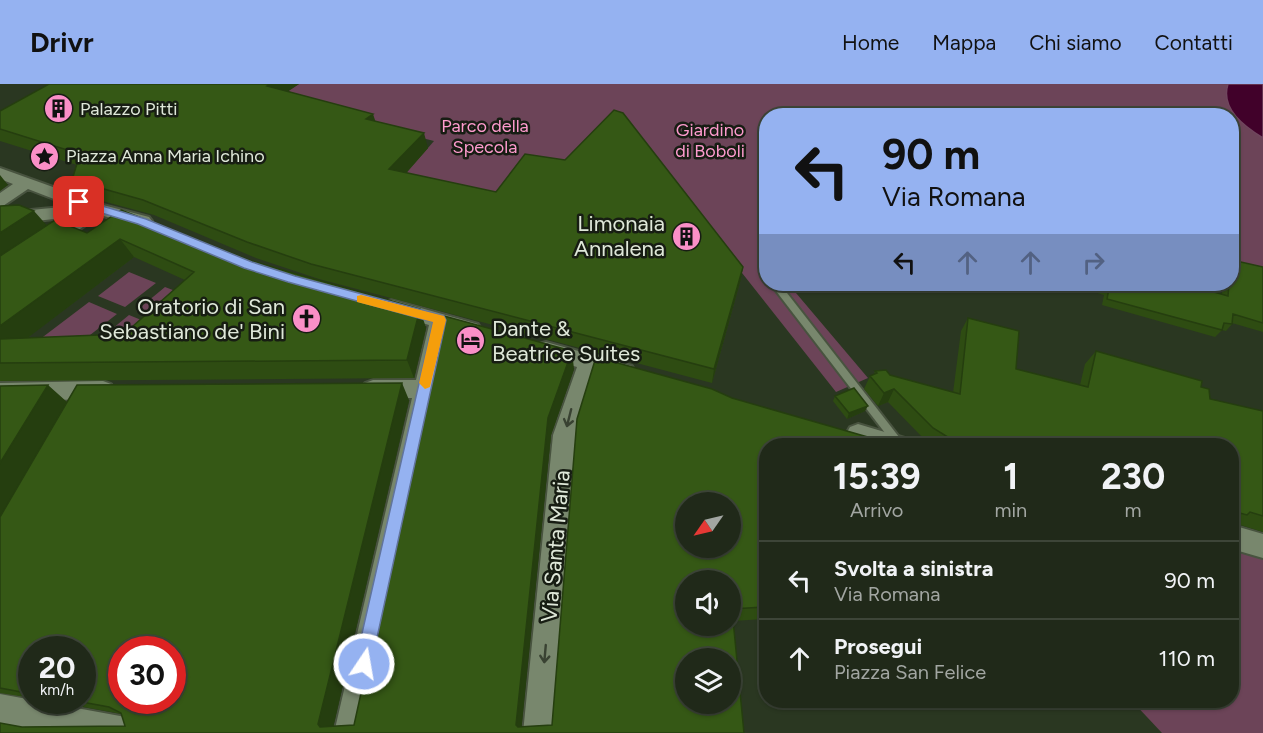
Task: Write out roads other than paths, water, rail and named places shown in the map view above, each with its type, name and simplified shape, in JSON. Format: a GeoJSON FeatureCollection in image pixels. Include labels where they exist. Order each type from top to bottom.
{"type":"FeatureCollection","features":[{"type":"Feature","properties":{"kind":"street"},"geometry":{"type":"LineString","coordinates":[[0,173],[97,209],[142,221],[166,231]]}},
{"type":"Feature","properties":{"kind":"street"},"geometry":{"type":"LineString","coordinates":[[0,202],[22,181]]}},
{"type":"Feature","properties":{"kind":"street"},"geometry":{"type":"LineString","coordinates":[[0,219],[97,209]]}},
{"type":"Feature","properties":{"kind":"street"},"geometry":{"type":"LineString","coordinates":[[0,275],[97,209]]}},
{"type":"Feature","properties":{"kind":"street"},"geometry":{"type":"LineString","coordinates":[[371,302],[494,335]]}},
{"type":"Feature","properties":{"kind":"street"},"geometry":{"type":"LineString","coordinates":[[349,733],[440,320]]}},
{"type":"Feature","properties":{"kind":"street"},"geometry":{"type":"LineString","coordinates":[[526,345],[646,378]]}},
{"type":"Feature","properties":{"kind":"street","name":"Via Santa Maria"},"geometry":{"type":"LineString","coordinates":[[538,733],[565,435],[578,389],[589,363]]}},
{"type":"Feature","properties":{"kind":"street"},"geometry":{"type":"LineString","coordinates":[[349,389],[424,389]]}},
{"type":"Feature","properties":{"kind":"street"},"geometry":{"type":"LineString","coordinates":[[74,414],[88,390]]}},
{"type":"Feature","properties":{"kind":"street"},"geometry":{"type":"LineString","coordinates":[[0,392],[122,390]]}},
{"type":"Feature","properties":{"kind":"street"},"geometry":{"type":"LineString","coordinates":[[835,428],[871,438]]}},
{"type":"Feature","properties":{"kind":"street"},"geometry":{"type":"LineString","coordinates":[[1239,539],[1263,546]]}},
{"type":"Feature","properties":{"kind":"street"},"geometry":{"type":"LineString","coordinates":[[0,709],[131,733]]}},
{"type":"Feature","properties":{"kind":"lane"},"geometry":{"type":"LineString","coordinates":[[781,291],[894,438]]}},
{"type":"Feature","properties":{"kind":"place","name":"Palazzo Pitti"},"geometry":{"type":"Point","coordinates":[59,109]}},
{"type":"Feature","properties":{"kind":"place","name":"Piazza Anna Maria Ichino"},"geometry":{"type":"Point","coordinates":[45,156]}},
{"type":"Feature","properties":{"kind":"place","name":"Limonaia Annalena"},"geometry":{"type":"Point","coordinates":[686,236]}},
{"type":"Feature","properties":{"kind":"place","name":"Oratorio di San Sebastiano de' Bini"},"geometry":{"type":"Point","coordinates":[306,319]}},
{"type":"Feature","properties":{"kind":"place","name":"Dante & Beatrice Suites"},"geometry":{"type":"Point","coordinates":[471,341]}},
{"type":"Feature","properties":{"kind":"park label","name":"Parco della Specola"},"geometry":{"type":"Point","coordinates":[485,136]}},
{"type":"Feature","properties":{"kind":"park label","name":"Giardino di Boboli"},"geometry":{"type":"Point","coordinates":[710,140]}}]}
